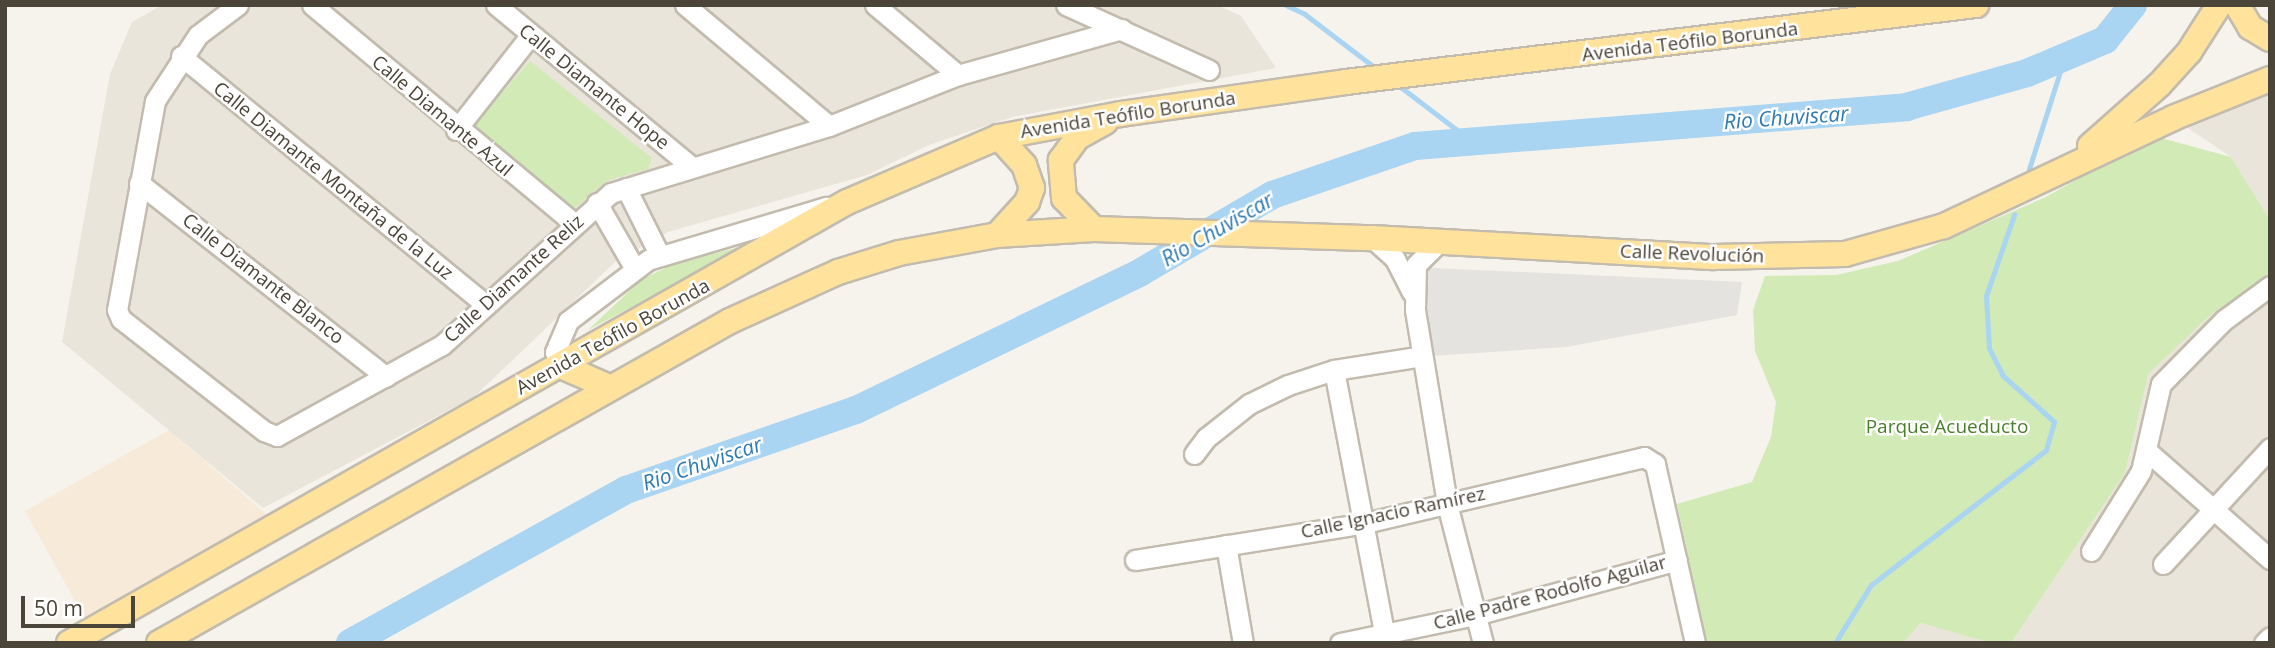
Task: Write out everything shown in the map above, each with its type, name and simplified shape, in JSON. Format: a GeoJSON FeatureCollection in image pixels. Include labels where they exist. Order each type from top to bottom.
{"type":"FeatureCollection","features":[{"type":"Feature","properties":{"kind":"main road"},"geometry":{"type":"LineString","coordinates":[[1844,23],[1926,5]]}},
{"type":"Feature","properties":{"kind":"main road","name":"Avenida Teófilo Borunda"},"geometry":{"type":"LineString","coordinates":[[69,643],[847,202],[999,137],[1121,114],[1346,82],[1478,68],[1976,5]]}},
{"type":"Feature","properties":{"kind":"main road"},"geometry":{"type":"LineString","coordinates":[[2057,173],[2159,85],[2189,51],[2218,5]]}},
{"type":"Feature","properties":{"kind":"main road"},"geometry":{"type":"LineString","coordinates":[[2237,5],[2250,27],[2270,39]]}},
{"type":"Feature","properties":{"kind":"main road","name":"Calle Revolución"},"geometry":{"type":"LineString","coordinates":[[1094,229],[1440,241],[1714,257],[1845,254],[1944,226],[2173,118],[2270,79]]}},
{"type":"Feature","properties":{"kind":"main road"},"geometry":{"type":"LineString","coordinates":[[1094,229],[1064,198],[1061,160],[1079,137],[1121,114]]}},
{"type":"Feature","properties":{"kind":"main road"},"geometry":{"type":"LineString","coordinates":[[997,235],[1027,202],[1031,188],[1024,165],[999,137]]}},
{"type":"Feature","properties":{"kind":"main road"},"geometry":{"type":"LineString","coordinates":[[159,643],[609,387],[730,321],[838,272],[900,253],[997,235],[1094,229]]}},
{"type":"Feature","properties":{"kind":"main road"},"geometry":{"type":"LineString","coordinates":[[561,366],[573,375],[609,387]]}},
{"type":"Feature","properties":{"kind":"street","name":"Calle Diamante Reliz"},"geometry":{"type":"LineString","coordinates":[[239,5],[198,35],[181,56],[155,101],[117,310],[154,345],[273,436],[284,435],[442,345],[597,203],[626,188],[830,127],[958,75],[1122,29]]}},
{"type":"Feature","properties":{"kind":"street","name":"Calle Diamante Azul"},"geometry":{"type":"LineString","coordinates":[[312,5],[456,130],[575,224]]}},
{"type":"Feature","properties":{"kind":"street","name":"Calle Diamante Hope"},"geometry":{"type":"LineString","coordinates":[[496,5],[530,36],[692,167]]}},
{"type":"Feature","properties":{"kind":"street"},"geometry":{"type":"LineString","coordinates":[[685,5],[830,127]]}},
{"type":"Feature","properties":{"kind":"street"},"geometry":{"type":"LineString","coordinates":[[875,5],[958,75]]}},
{"type":"Feature","properties":{"kind":"street"},"geometry":{"type":"LineString","coordinates":[[1066,5],[1209,70]]}},
{"type":"Feature","properties":{"kind":"street"},"geometry":{"type":"LineString","coordinates":[[456,130],[530,36]]}},
{"type":"Feature","properties":{"kind":"street","name":"Calle Diamante Montaña de la Luz"},"geometry":{"type":"LineString","coordinates":[[181,56],[486,305]]}},
{"type":"Feature","properties":{"kind":"street","name":"Calle Diamante Blanco"},"geometry":{"type":"LineString","coordinates":[[139,183],[386,377]]}},
{"type":"Feature","properties":{"kind":"street"},"geometry":{"type":"LineString","coordinates":[[626,188],[660,256]]}},
{"type":"Feature","properties":{"kind":"street"},"geometry":{"type":"LineString","coordinates":[[561,366],[555,352],[568,321],[635,269],[660,256],[748,227],[847,202]]}},
{"type":"Feature","properties":{"kind":"street"},"geometry":{"type":"LineString","coordinates":[[597,203],[635,269]]}},
{"type":"Feature","properties":{"kind":"street"},"geometry":{"type":"LineString","coordinates":[[1372,238],[1395,259],[1414,296]]}},
{"type":"Feature","properties":{"kind":"street"},"geometry":{"type":"LineString","coordinates":[[1440,241],[1416,265],[1414,296],[1447,504],[1483,643]]}},
{"type":"Feature","properties":{"kind":"street"},"geometry":{"type":"LineString","coordinates":[[2091,551],[2131,491],[2147,451],[2154,403],[2167,376],[2224,320],[2270,286]]}},
{"type":"Feature","properties":{"kind":"street"},"geometry":{"type":"LineString","coordinates":[[1194,454],[1206,438],[1249,404],[1334,370],[1422,356]]}},
{"type":"Feature","properties":{"kind":"street"},"geometry":{"type":"LineString","coordinates":[[1334,370],[1385,639]]}},
{"type":"Feature","properties":{"kind":"street"},"geometry":{"type":"LineString","coordinates":[[2163,564],[2270,448]]}},
{"type":"Feature","properties":{"kind":"street"},"geometry":{"type":"LineString","coordinates":[[2147,451],[2270,559]]}},
{"type":"Feature","properties":{"kind":"street","name":"Calle Ignacio Ramírez"},"geometry":{"type":"LineString","coordinates":[[1135,560],[1365,523],[1626,458],[1649,459],[1655,464],[1677,560]]}},
{"type":"Feature","properties":{"kind":"street"},"geometry":{"type":"LineString","coordinates":[[1226,545],[1243,643]]}},
{"type":"Feature","properties":{"kind":"street"},"geometry":{"type":"LineString","coordinates":[[1677,560],[1695,643]]}},
{"type":"Feature","properties":{"kind":"street","name":"Calle Padre Rodolfo Aguilar"},"geometry":{"type":"LineString","coordinates":[[1340,643],[1385,639],[1677,560]]}},
{"type":"Feature","properties":{"kind":"street"},"geometry":{"type":"LineString","coordinates":[[2264,643],[2270,637]]}},
{"type":"Feature","properties":{"kind":"shaded area"},"geometry":{"type":"Polygon","coordinates":[[[162,5],[1217,5],[1241,16],[1276,68],[1012,117],[929,145],[867,175],[668,232],[615,262],[474,397],[263,508],[62,342],[110,74],[132,22],[162,5]]]}},
{"type":"Feature","properties":{"kind":"shaded area"},"geometry":{"type":"Polygon","coordinates":[[[2270,79],[2270,220],[2231,157],[2173,118],[2270,79]]]}},
{"type":"Feature","properties":{"kind":"shaded area"},"geometry":{"type":"Polygon","coordinates":[[[1412,267],[1742,282],[1737,315],[1566,347],[1417,357],[1412,267]]]}},
{"type":"Feature","properties":{"kind":"shaded area"},"geometry":{"type":"Polygon","coordinates":[[[2270,275],[2270,643],[2011,643],[2125,473],[2147,374],[2208,317],[2270,275]]]}},
{"type":"Feature","properties":{"kind":"shaded area"},"geometry":{"type":"Polygon","coordinates":[[[169,430],[267,515],[84,617],[25,511],[169,430]]]}},
{"type":"Feature","properties":{"kind":"shaded area"},"geometry":{"type":"Polygon","coordinates":[[[1921,623],[1947,628],[1991,643],[1903,643],[1921,623]]]}},
{"type":"Feature","properties":{"kind":"green space"},"geometry":{"type":"Polygon","coordinates":[[[530,61],[652,158],[648,169],[606,181],[568,214],[467,133],[530,61]]]}},
{"type":"Feature","properties":{"kind":"green space","name":"Parque Acueducto"},"geometry":{"type":"Polygon","coordinates":[[[2154,136],[2231,157],[2270,220],[2270,275],[2208,317],[2148,374],[2125,473],[2011,643],[1991,643],[1921,623],[1903,643],[1707,643],[1677,504],[1752,482],[1771,437],[1776,402],[1755,351],[1753,310],[1765,276],[1836,275],[1898,261],[2046,197],[2154,136]]]}},
{"type":"Feature","properties":{"kind":"green space"},"geometry":{"type":"Polygon","coordinates":[[[749,245],[588,330],[641,280],[675,263],[749,245]]]}},
{"type":"Feature","properties":{"kind":"waterway"},"geometry":{"type":"LineString","coordinates":[[1286,5],[1305,14],[1377,69]]}},
{"type":"Feature","properties":{"kind":"waterway","name":"Rio Chuviscar"},"geometry":{"type":"LineString","coordinates":[[350,643],[626,490],[856,410],[1141,272],[1272,195],[1415,146],[1906,107],[2027,73],[2105,40],[2133,5]]}},
{"type":"Feature","properties":{"kind":"waterway"},"geometry":{"type":"LineString","coordinates":[[2029,169],[2065,56]]}},
{"type":"Feature","properties":{"kind":"waterway"},"geometry":{"type":"LineString","coordinates":[[1397,84],[1473,142]]}},
{"type":"Feature","properties":{"kind":"waterway"},"geometry":{"type":"LineString","coordinates":[[1835,643],[1871,585],[2046,450],[2054,422],[2003,376],[1989,348],[1986,296],[2014,215]]}}]}
